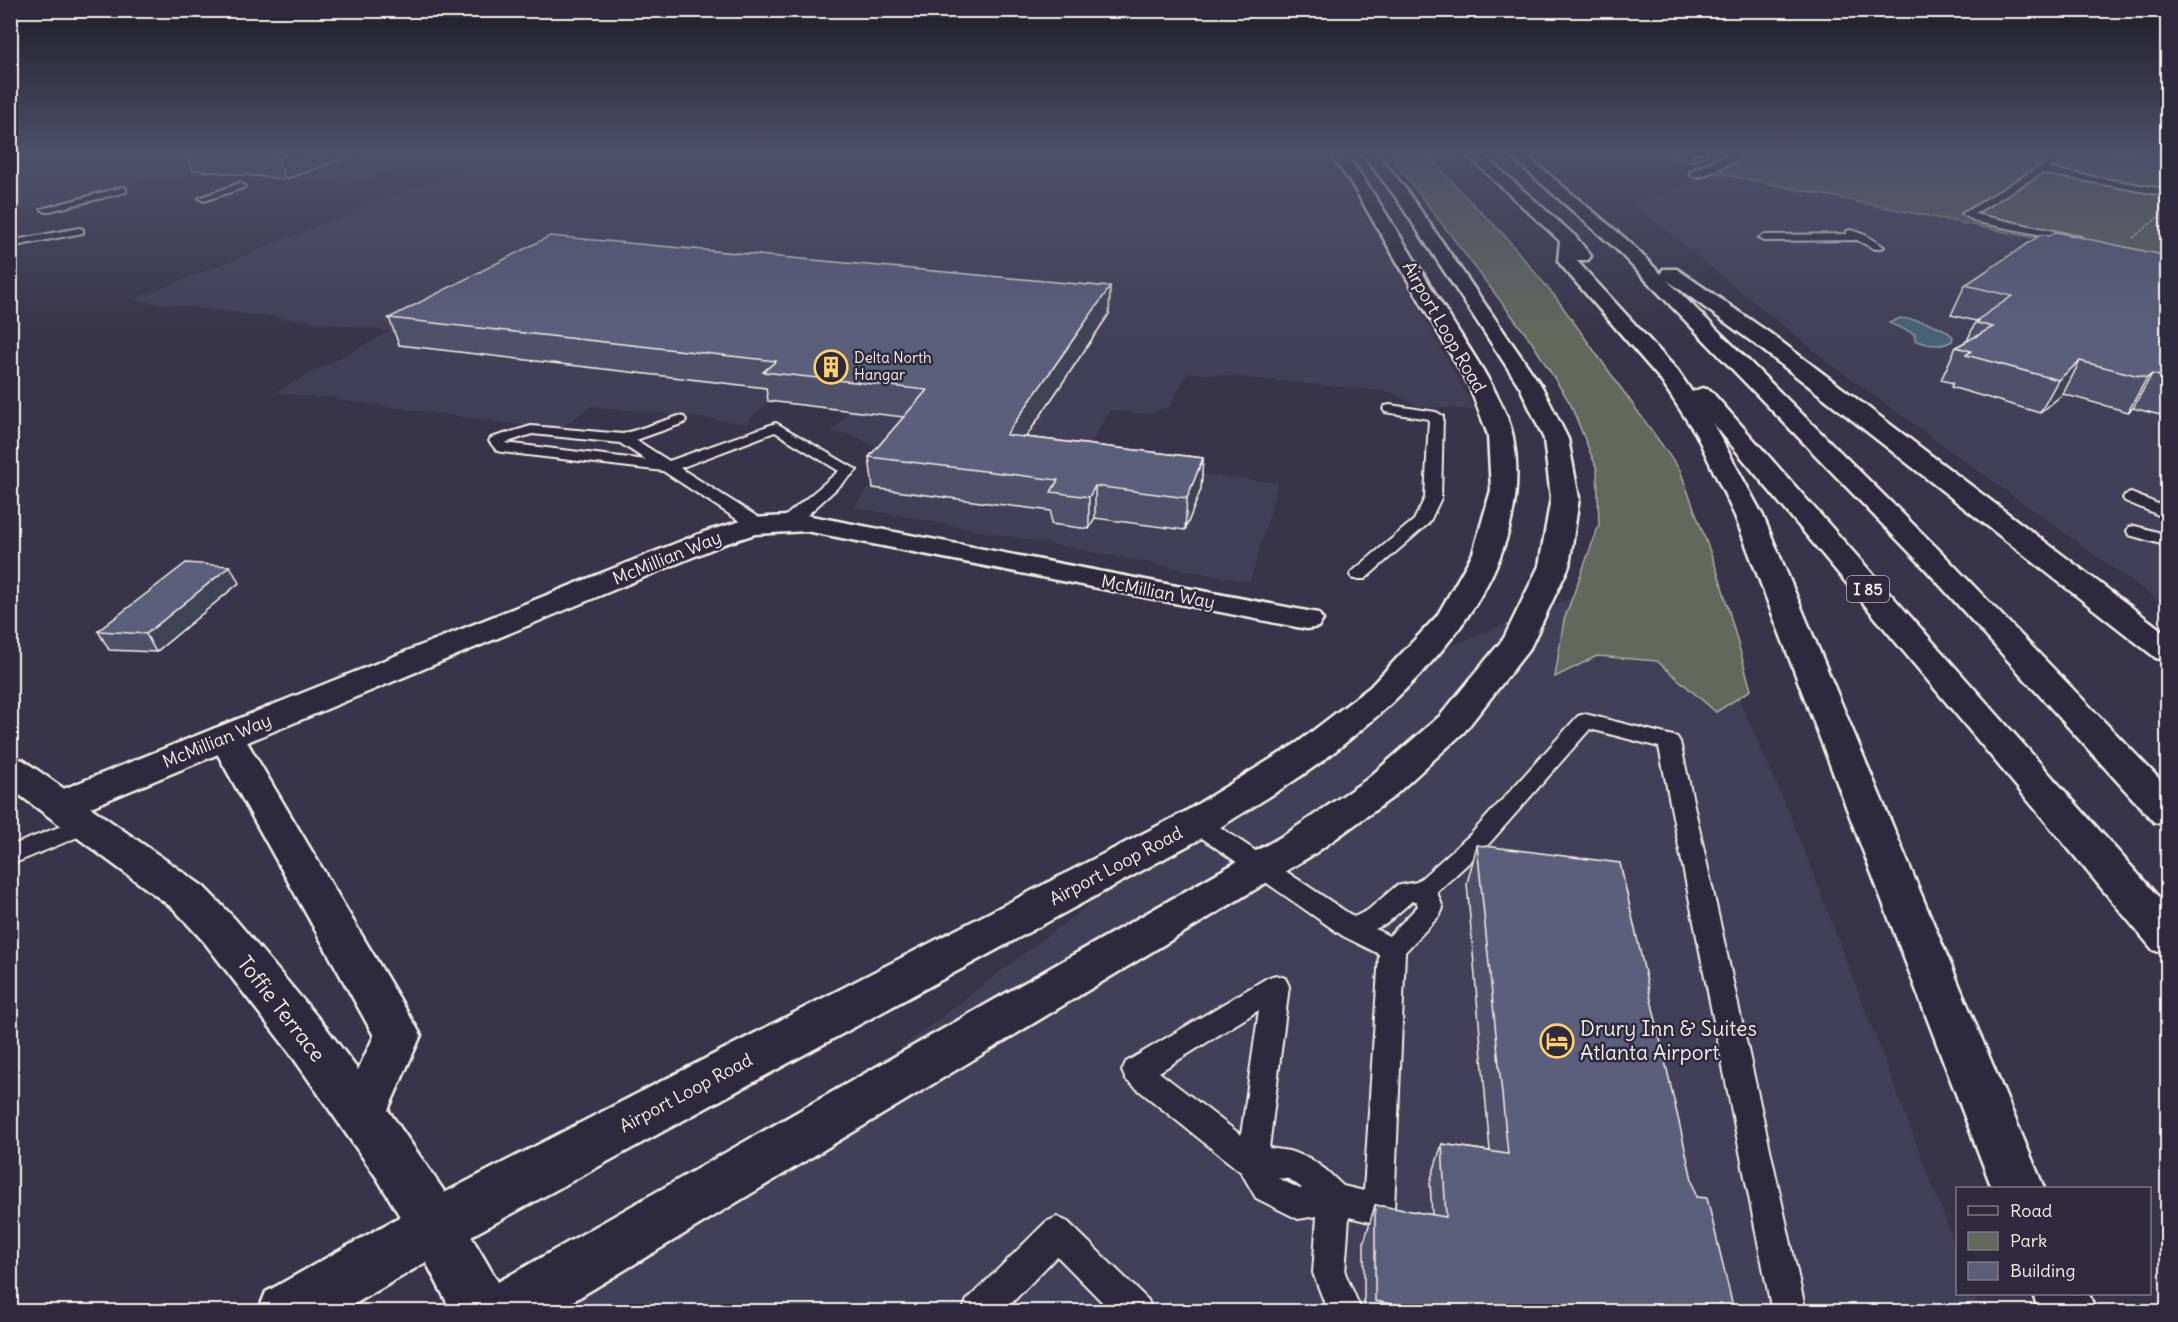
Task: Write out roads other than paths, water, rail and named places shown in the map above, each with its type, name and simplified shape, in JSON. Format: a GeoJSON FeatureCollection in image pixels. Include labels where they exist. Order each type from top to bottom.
{"type":"FeatureCollection","features":[{"type":"Feature","properties":{"kind":"main road","name":"Airport Loop Road"},"geometry":{"type":"LineString","coordinates":[[286,1311],[436,1226],[1197,823],[1310,752],[1389,687],[1450,621],[1488,553],[1504,490],[1500,435],[1481,387],[1378,215]]}},
{"type":"Feature","properties":{"kind":"main road","name":"Airport Loop Road"},"geometry":{"type":"LineString","coordinates":[[501,1311],[1300,844],[1379,789],[1452,724],[1519,641],[1554,566],[1565,498],[1556,439],[1531,387],[1415,215]]}},
{"type":"Feature","properties":{"kind":"main road","name":"I 85"},"geometry":{"type":"LineString","coordinates":[[1541,215],[1569,240],[2168,938]]}},
{"type":"Feature","properties":{"kind":"main road"},"geometry":{"type":"LineString","coordinates":[[1587,215],[1621,244],[1930,557],[2168,812]]}},
{"type":"Feature","properties":{"kind":"main road"},"geometry":{"type":"LineString","coordinates":[[1569,240],[1567,261],[1669,375],[1708,434],[1749,516],[2018,1187]]}},
{"type":"Feature","properties":{"kind":"main road"},"geometry":{"type":"LineString","coordinates":[[1621,244],[1663,269],[1763,339],[2168,651]]}},
{"type":"Feature","properties":{"kind":"main road","name":"McMillian Way"},"geometry":{"type":"LineString","coordinates":[[74,814],[226,737],[714,538],[773,524],[806,523],[1307,620]]}},
{"type":"Feature","properties":{"kind":"main road"},"geometry":{"type":"LineString","coordinates":[[226,737],[398,1035],[361,1115]]}},
{"type":"Feature","properties":{"kind":"main road","name":"Toffie Terrace"},"geometry":{"type":"LineString","coordinates":[[10,769],[189,898],[220,931],[307,1039],[395,1161],[436,1226],[483,1311]]}},
{"type":"Feature","properties":{"kind":"main road"},"geometry":{"type":"LineString","coordinates":[[2062,1295],[2068,1311]]}},
{"type":"Feature","properties":{"kind":"lane"},"geometry":{"type":"LineString","coordinates":[[1968,215],[1977,219],[2089,241]]}},
{"type":"Feature","properties":{"kind":"lane"},"geometry":{"type":"LineString","coordinates":[[10,244],[79,231]]}},
{"type":"Feature","properties":{"kind":"lane"},"geometry":{"type":"LineString","coordinates":[[1764,238],[1856,235],[1879,247]]}},
{"type":"Feature","properties":{"kind":"lane"},"geometry":{"type":"LineString","coordinates":[[1359,575],[1421,523],[1433,498],[1436,416],[1390,409]]}},
{"type":"Feature","properties":{"kind":"lane"},"geometry":{"type":"LineString","coordinates":[[624,439],[668,467],[773,524],[849,470],[776,427],[668,467],[502,448],[496,441],[531,430],[624,439],[679,420]]}},
{"type":"Feature","properties":{"kind":"lane"},"geometry":{"type":"LineString","coordinates":[[2131,498],[2168,514]]}},
{"type":"Feature","properties":{"kind":"lane"},"geometry":{"type":"LineString","coordinates":[[2135,531],[2168,541]]}},
{"type":"Feature","properties":{"kind":"lane"},"geometry":{"type":"LineString","coordinates":[[1352,929],[1377,917],[1405,893],[1424,890],[1479,840],[1585,721],[1669,742],[1789,1311]]}},
{"type":"Feature","properties":{"kind":"lane"},"geometry":{"type":"LineString","coordinates":[[10,856],[74,814]]}},
{"type":"Feature","properties":{"kind":"lane"},"geometry":{"type":"LineString","coordinates":[[1197,823],[1352,929],[1392,949]]}},
{"type":"Feature","properties":{"kind":"lane"},"geometry":{"type":"LineString","coordinates":[[1252,1162],[1276,986],[1136,1071],[1252,1162],[1267,1188],[1298,1204],[1334,1199],[1378,1209],[1392,949],[1431,908],[1424,890]]}},
{"type":"Feature","properties":{"kind":"lane"},"geometry":{"type":"LineString","coordinates":[[1334,1199],[1329,1273],[1345,1311]]}},
{"type":"Feature","properties":{"kind":"lane"},"geometry":{"type":"LineString","coordinates":[[979,1311],[1057,1233],[1136,1311]]}},
{"type":"Feature","properties":{"kind":"water"},"geometry":{"type":"Polygon","coordinates":[[[1900,318],[1921,321],[1942,328],[1953,337],[1952,341],[1934,345],[1915,340],[1915,334],[1889,323],[1900,318]]]}},
{"type":"Feature","properties":{"kind":"place","name":"Delta North Hangar"},"geometry":{"type":"Point","coordinates":[831,367]}},
{"type":"Feature","properties":{"kind":"place","name":"Drury Inn & Suites Atlanta Airport"},"geometry":{"type":"Point","coordinates":[1557,1041]}}]}
